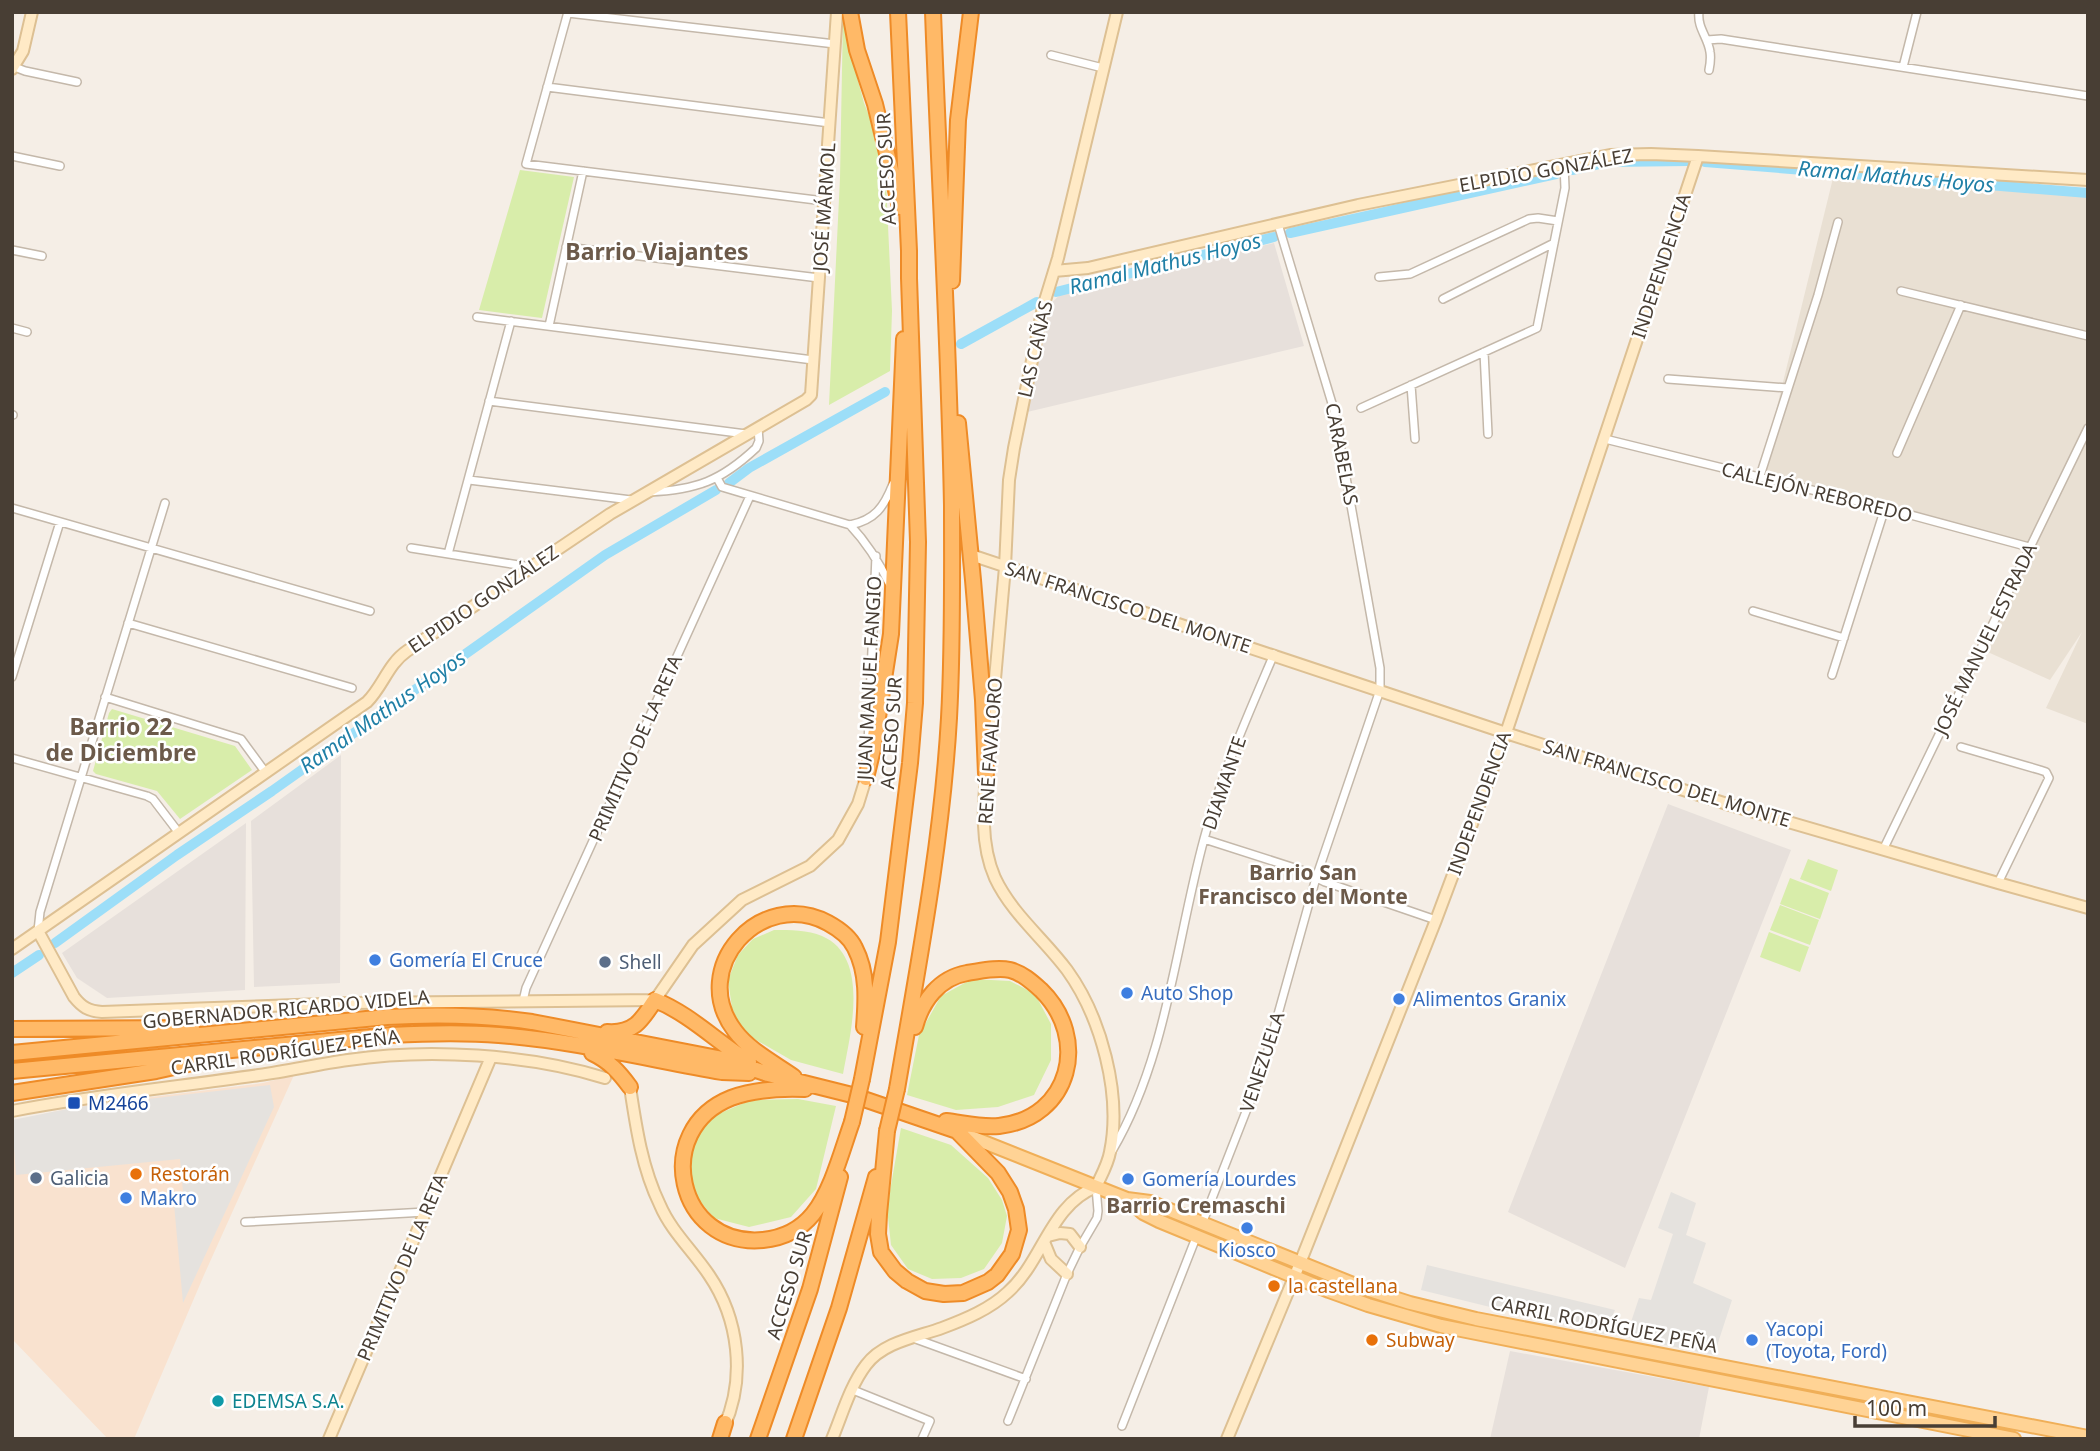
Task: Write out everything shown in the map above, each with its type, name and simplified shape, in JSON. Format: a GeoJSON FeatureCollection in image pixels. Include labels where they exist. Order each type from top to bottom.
{"type":"FeatureCollection","features":[{"type":"Feature","properties":{"kind":"highway"},"geometry":{"type":"LineString","coordinates":[[850,12],[857,50],[875,104],[895,182],[909,251]]}},
{"type":"Feature","properties":{"kind":"highway","name":"ACCESO SUR"},"geometry":{"type":"LineString","coordinates":[[758,1439],[821,1251],[862,1079],[888,942],[910,763],[915,703],[917,491],[898,12]]}},
{"type":"Feature","properties":{"kind":"highway"},"geometry":{"type":"LineString","coordinates":[[897,1089],[924,932],[948,730],[953,582],[948,349],[933,12]]}},
{"type":"Feature","properties":{"kind":"highway"},"geometry":{"type":"LineString","coordinates":[[971,12],[958,120],[954,260],[948,349],[963,460],[983,700],[986,774]]}},
{"type":"Feature","properties":{"kind":"highway"},"geometry":{"type":"LineString","coordinates":[[866,778],[891,634],[901,373],[909,278]]}},
{"type":"Feature","properties":{"kind":"highway"},"geometry":{"type":"LineString","coordinates":[[801,1082],[743,1041],[724,1013],[719,988],[721,967],[730,948],[746,930],[767,919],[789,915],[818,918],[839,930],[858,953],[864,972],[866,993],[862,1079]]}},
{"type":"Feature","properties":{"kind":"highway"},"geometry":{"type":"LineString","coordinates":[[794,1439],[846,1286],[897,1089],[917,1018],[925,1001],[942,983],[960,974],[1010,970],[1030,979],[1047,996],[1063,1023],[1068,1043],[1069,1065],[1054,1099],[1039,1112],[1018,1122],[999,1126],[919,1117]]}},
{"type":"Feature","properties":{"kind":"highway"},"geometry":{"type":"LineString","coordinates":[[579,1030],[614,1032],[631,1028],[642,1020],[655,1000],[685,1014],[725,1047],[768,1074]]}},
{"type":"Feature","properties":{"kind":"highway","name":"GOBERNADOR RICARDO VIDELA"},"geometry":{"type":"LineString","coordinates":[[12,1053],[387,1017],[444,1015],[504,1018],[723,1059],[768,1074],[875,1102]]}},
{"type":"Feature","properties":{"kind":"highway"},"geometry":{"type":"LineString","coordinates":[[12,1029],[260,1029]]}},
{"type":"Feature","properties":{"kind":"highway","name":"GOBERNADOR RICARDO VIDELA"},"geometry":{"type":"LineString","coordinates":[[12,1071],[391,1035],[444,1033],[500,1035],[722,1072],[768,1074]]}},
{"type":"Feature","properties":{"kind":"highway"},"geometry":{"type":"LineString","coordinates":[[575,1046],[603,1058],[618,1071],[630,1087]]}},
{"type":"Feature","properties":{"kind":"highway"},"geometry":{"type":"LineString","coordinates":[[12,1093],[156,1070],[262,1048]]}},
{"type":"Feature","properties":{"kind":"highway"},"geometry":{"type":"LineString","coordinates":[[831,1089],[759,1091],[730,1098],[704,1115],[692,1130],[684,1147],[682,1162],[683,1179],[694,1208],[713,1227],[742,1239],[777,1239],[797,1229],[812,1215],[824,1198],[852,1122]]}},
{"type":"Feature","properties":{"kind":"highway","name":"CARRIL RODRÍGUEZ PEÑA"},"geometry":{"type":"LineString","coordinates":[[875,1102],[957,1131]]}},
{"type":"Feature","properties":{"kind":"highway"},"geometry":{"type":"LineString","coordinates":[[887,1131],[878,1214],[881,1252],[895,1271],[907,1281],[925,1291],[944,1294],[963,1293],[977,1288],[997,1275],[1012,1254],[1019,1230],[1010,1192],[998,1173],[957,1131]]}},
{"type":"Feature","properties":{"kind":"highway"},"geometry":{"type":"LineString","coordinates":[[719,1439],[725,1423]]}},
{"type":"Feature","properties":{"kind":"main road","name":"CARRIL RODRÍGUEZ PEÑA"},"geometry":{"type":"LineString","coordinates":[[957,1131],[1127,1199],[1150,1202],[1387,1296],[1476,1319],[2088,1437]]}},
{"type":"Feature","properties":{"kind":"main road","name":"CARRIL RODRÍGUEZ PEÑA"},"geometry":{"type":"LineString","coordinates":[[1127,1199],[1143,1213],[1197,1237],[1368,1305],[1441,1326],[2014,1439]]}},
{"type":"Feature","properties":{"kind":"street"},"geometry":{"type":"LineString","coordinates":[[33,12],[23,51],[13,67],[77,82]]}},
{"type":"Feature","properties":{"kind":"street","name":"JOSÉ MÁRMOL"},"geometry":{"type":"LineString","coordinates":[[806,400],[811,395],[837,12]]}},
{"type":"Feature","properties":{"kind":"street","name":"LAS CAÑAS"},"geometry":{"type":"LineString","coordinates":[[1005,567],[1009,480],[1014,448],[1043,307],[1117,12]]}},
{"type":"Feature","properties":{"kind":"street"},"geometry":{"type":"LineString","coordinates":[[1699,12],[1699,26],[1707,40],[1710,53],[1709,70]]}},
{"type":"Feature","properties":{"kind":"street"},"geometry":{"type":"LineString","coordinates":[[1903,67],[1916,12]]}},
{"type":"Feature","properties":{"kind":"street"},"geometry":{"type":"LineString","coordinates":[[824,201],[526,164],[568,13],[835,44]]}},
{"type":"Feature","properties":{"kind":"street"},"geometry":{"type":"LineString","coordinates":[[1707,40],[1721,39],[2088,96]]}},
{"type":"Feature","properties":{"kind":"street"},"geometry":{"type":"LineString","coordinates":[[1051,55],[1103,68]]}},
{"type":"Feature","properties":{"kind":"street"},"geometry":{"type":"LineString","coordinates":[[547,87],[830,123]]}},
{"type":"Feature","properties":{"kind":"street","name":"ELPIDIO GONZÁLEZ"},"geometry":{"type":"LineString","coordinates":[[1054,271],[1088,268],[1358,205],[1610,155],[1651,153],[2088,180]]}},
{"type":"Feature","properties":{"kind":"street"},"geometry":{"type":"LineString","coordinates":[[12,156],[60,166]]}},
{"type":"Feature","properties":{"kind":"street","name":"INDEPENDENCIA"},"geometry":{"type":"LineString","coordinates":[[1227,1439],[1295,1276],[1436,920],[1506,733],[1698,156]]}},
{"type":"Feature","properties":{"kind":"street"},"geometry":{"type":"LineString","coordinates":[[1362,408],[1537,328],[1565,188],[1564,164]]}},
{"type":"Feature","properties":{"kind":"street"},"geometry":{"type":"LineString","coordinates":[[549,326],[583,171]]}},
{"type":"Feature","properties":{"kind":"street"},"geometry":{"type":"LineString","coordinates":[[1379,277],[1410,274],[1529,219],[1558,221]]}},
{"type":"Feature","properties":{"kind":"street"},"geometry":{"type":"LineString","coordinates":[[1760,477],[1818,295],[1838,222]]}},
{"type":"Feature","properties":{"kind":"street","name":"CARABELAS"},"geometry":{"type":"LineString","coordinates":[[1279,224],[1334,410],[1380,668],[1380,690]]}},
{"type":"Feature","properties":{"kind":"street"},"geometry":{"type":"LineString","coordinates":[[1443,299],[1554,243]]}},
{"type":"Feature","properties":{"kind":"street"},"geometry":{"type":"LineString","coordinates":[[566,247],[819,278]]}},
{"type":"Feature","properties":{"kind":"street"},"geometry":{"type":"LineString","coordinates":[[12,250],[42,256]]}},
{"type":"Feature","properties":{"kind":"street"},"geometry":{"type":"LineString","coordinates":[[1901,291],[2088,336]]}},
{"type":"Feature","properties":{"kind":"street"},"geometry":{"type":"LineString","coordinates":[[1897,453],[1961,305]]}},
{"type":"Feature","properties":{"kind":"street"},"geometry":{"type":"LineString","coordinates":[[477,317],[813,360]]}},
{"type":"Feature","properties":{"kind":"street"},"geometry":{"type":"LineString","coordinates":[[448,554],[511,321]]}},
{"type":"Feature","properties":{"kind":"street"},"geometry":{"type":"LineString","coordinates":[[12,328],[27,332]]}},
{"type":"Feature","properties":{"kind":"street"},"geometry":{"type":"LineString","coordinates":[[1484,352],[1488,434]]}},
{"type":"Feature","properties":{"kind":"street"},"geometry":{"type":"LineString","coordinates":[[1668,379],[1788,388]]}},
{"type":"Feature","properties":{"kind":"street"},"geometry":{"type":"LineString","coordinates":[[1411,385],[1415,439]]}},
{"type":"Feature","properties":{"kind":"street","name":"ELPIDIO GONZÁLEZ"},"geometry":{"type":"LineString","coordinates":[[12,949],[367,702],[379,689],[391,665],[401,655],[631,500],[806,400]]}},
{"type":"Feature","properties":{"kind":"street"},"geometry":{"type":"LineString","coordinates":[[489,401],[747,434]]}},
{"type":"Feature","properties":{"kind":"street"},"geometry":{"type":"LineString","coordinates":[[645,493],[680,491],[717,478],[756,448],[759,441],[758,428]]}},
{"type":"Feature","properties":{"kind":"street","name":"JOSÉ MANUEL ESTRADA"},"geometry":{"type":"LineString","coordinates":[[1883,850],[2088,428]]}},
{"type":"Feature","properties":{"kind":"street","name":"CALLEJÓN REBOREDO"},"geometry":{"type":"LineString","coordinates":[[1605,439],[1885,508],[2029,547]]}},
{"type":"Feature","properties":{"kind":"street"},"geometry":{"type":"LineString","coordinates":[[717,478],[722,487],[850,525],[869,519],[880,510],[888,496],[898,466]]}},
{"type":"Feature","properties":{"kind":"street"},"geometry":{"type":"LineString","coordinates":[[469,480],[631,500]]}},
{"type":"Feature","properties":{"kind":"street","name":"PRIMITIVO DE LA RETA"},"geometry":{"type":"LineString","coordinates":[[523,1001],[526,988],[750,496]]}},
{"type":"Feature","properties":{"kind":"street"},"geometry":{"type":"LineString","coordinates":[[38,931],[40,912],[165,503]]}},
{"type":"Feature","properties":{"kind":"street"},"geometry":{"type":"LineString","coordinates":[[1832,675],[1885,508]]}},
{"type":"Feature","properties":{"kind":"street"},"geometry":{"type":"LineString","coordinates":[[12,509],[370,611]]}},
{"type":"Feature","properties":{"kind":"street"},"geometry":{"type":"LineString","coordinates":[[12,677],[60,522]]}},
{"type":"Feature","properties":{"kind":"street"},"geometry":{"type":"LineString","coordinates":[[850,525],[876,556],[894,593]]}},
{"type":"Feature","properties":{"kind":"street"},"geometry":{"type":"LineString","coordinates":[[411,548],[531,567]]}},
{"type":"Feature","properties":{"kind":"street","name":"SAN FRANCISCO DEL MONTE"},"geometry":{"type":"LineString","coordinates":[[971,555],[1506,733],[1730,804],[2088,908]]}},
{"type":"Feature","properties":{"kind":"street","name":"JUAN MANUEL FANGIO"},"geometry":{"type":"LineString","coordinates":[[655,1000],[693,945],[742,900],[810,866],[838,840],[858,804],[866,778],[876,556]]}},
{"type":"Feature","properties":{"kind":"street","name":"RENÉ FAVALORO"},"geometry":{"type":"LineString","coordinates":[[1005,567],[986,774],[984,830],[987,853],[995,877],[1008,899],[1068,971],[1098,1029],[1111,1088],[1112,1128],[1110,1154],[1096,1186]]}},
{"type":"Feature","properties":{"kind":"street"},"geometry":{"type":"LineString","coordinates":[[1753,611],[1844,638]]}},
{"type":"Feature","properties":{"kind":"street"},"geometry":{"type":"LineString","coordinates":[[128,623],[352,688]]}},
{"type":"Feature","properties":{"kind":"street","name":"DIAMANTE"},"geometry":{"type":"LineString","coordinates":[[1110,1154],[1131,1114],[1155,1048],[1204,839],[1228,762],[1274,654]]}},
{"type":"Feature","properties":{"kind":"street","name":"VENEZUELA"},"geometry":{"type":"LineString","coordinates":[[1122,1426],[1263,1068],[1315,878],[1380,690]]}},
{"type":"Feature","properties":{"kind":"street"},"geometry":{"type":"LineString","coordinates":[[106,698],[241,739],[266,773]]}},
{"type":"Feature","properties":{"kind":"street"},"geometry":{"type":"LineString","coordinates":[[1961,747],[2046,772],[2049,778],[1998,883]]}},
{"type":"Feature","properties":{"kind":"street"},"geometry":{"type":"LineString","coordinates":[[12,758],[153,799],[179,833]]}},
{"type":"Feature","properties":{"kind":"street"},"geometry":{"type":"LineString","coordinates":[[1204,839],[1301,870],[1315,878],[1436,920]]}},
{"type":"Feature","properties":{"kind":"street","name":"CARRIL RODRÍGUEZ PEÑA"},"geometry":{"type":"LineString","coordinates":[[38,931],[80,1005],[89,1011],[351,1003],[655,1000]]}},
{"type":"Feature","properties":{"kind":"street","name":"CARRIL RODRÍGUEZ PEÑA"},"geometry":{"type":"LineString","coordinates":[[12,1111],[79,1098],[262,1075],[349,1059],[415,1054],[492,1058],[556,1066],[605,1078]]}},
{"type":"Feature","properties":{"kind":"street","name":"PRIMITIVO DE LA RETA"},"geometry":{"type":"LineString","coordinates":[[329,1439],[492,1058]]}},
{"type":"Feature","properties":{"kind":"street"},"geometry":{"type":"LineString","coordinates":[[630,1087],[644,1163],[659,1204],[672,1227],[710,1276],[730,1318],[736,1341],[737,1362],[732,1403],[725,1423]]}},
{"type":"Feature","properties":{"kind":"street"},"geometry":{"type":"LineString","coordinates":[[832,1439],[867,1364],[887,1348],[968,1318],[1008,1293],[1020,1280],[1072,1201],[1096,1186],[1098,1215],[1067,1275],[1008,1421]]}},
{"type":"Feature","properties":{"kind":"street"},"geometry":{"type":"LineString","coordinates":[[245,1222],[426,1212]]}},
{"type":"Feature","properties":{"kind":"street"},"geometry":{"type":"LineString","coordinates":[[1046,1239],[1060,1233],[1070,1234],[1080,1247]]}},
{"type":"Feature","properties":{"kind":"street"},"geometry":{"type":"LineString","coordinates":[[1046,1239],[1051,1259],[1067,1275]]}},
{"type":"Feature","properties":{"kind":"street"},"geometry":{"type":"LineString","coordinates":[[912,1338],[1026,1379]]}},
{"type":"Feature","properties":{"kind":"street"},"geometry":{"type":"LineString","coordinates":[[853,1390],[930,1421],[922,1439]]}},
{"type":"Feature","properties":{"kind":"shaded area"},"geometry":{"type":"Polygon","coordinates":[[[1835,170],[2088,193],[2088,724],[2046,708],[2082,632],[2050,680],[1981,649],[2029,548],[1760,476],[1835,170]]]}},
{"type":"Feature","properties":{"kind":"shaded area"},"geometry":{"type":"Polygon","coordinates":[[[1274,243],[1304,346],[1023,413],[1046,308],[1062,293],[1274,243]]]}},
{"type":"Feature","properties":{"kind":"shaded area"},"geometry":{"type":"Polygon","coordinates":[[[341,755],[340,983],[254,987],[251,821],[341,755]]]}},
{"type":"Feature","properties":{"kind":"shaded area"},"geometry":{"type":"Polygon","coordinates":[[[1668,804],[1791,850],[1625,1268],[1508,1212],[1668,804]]]}},
{"type":"Feature","properties":{"kind":"shaded area"},"geometry":{"type":"Polygon","coordinates":[[[246,823],[245,990],[107,998],[77,978],[62,953],[246,823]]]}},
{"type":"Feature","properties":{"kind":"shaded area","name":"Makro"},"geometry":{"type":"Polygon","coordinates":[[[294,1075],[134,1439],[108,1439],[13,1340],[12,1121],[80,1106],[263,1083],[294,1075]]]}},
{"type":"Feature","properties":{"kind":"shaded area"},"geometry":{"type":"Polygon","coordinates":[[[270,1085],[274,1107],[183,1303],[174,1204],[184,1202],[180,1159],[16,1175],[12,1120],[78,1107],[270,1085]]]}},
{"type":"Feature","properties":{"kind":"shaded area"},"geometry":{"type":"Polygon","coordinates":[[[1671,1192],[1696,1203],[1686,1235],[1706,1243],[1693,1283],[1732,1300],[1714,1355],[1626,1337],[1639,1298],[1651,1300],[1673,1234],[1658,1228],[1671,1192]]]}},
{"type":"Feature","properties":{"kind":"shaded area"},"geometry":{"type":"Polygon","coordinates":[[[1427,1265],[1615,1310],[1604,1334],[1486,1306],[1421,1290],[1427,1265]]]}},
{"type":"Feature","properties":{"kind":"shaded area"},"geometry":{"type":"Polygon","coordinates":[[[1510,1351],[1709,1387],[1699,1439],[1490,1439],[1510,1351]]]}},
{"type":"Feature","properties":{"kind":"green space"},"geometry":{"type":"Polygon","coordinates":[[[843,15],[864,103],[881,146],[886,183],[892,311],[890,371],[829,405],[840,178],[843,15]]]}},
{"type":"Feature","properties":{"kind":"green space"},"geometry":{"type":"Polygon","coordinates":[[[520,170],[574,177],[542,318],[479,310],[520,170]]]}},
{"type":"Feature","properties":{"kind":"green space"},"geometry":{"type":"Polygon","coordinates":[[[112,709],[235,746],[252,770],[180,819],[157,791],[93,771],[112,709]]]}},
{"type":"Feature","properties":{"kind":"green space"},"geometry":{"type":"Polygon","coordinates":[[[1808,859],[1838,870],[1831,891],[1800,879],[1808,859]]]}},
{"type":"Feature","properties":{"kind":"green space"},"geometry":{"type":"Polygon","coordinates":[[[1790,878],[1829,893],[1820,919],[1780,904],[1790,878]]]}},
{"type":"Feature","properties":{"kind":"green space"},"geometry":{"type":"Polygon","coordinates":[[[1780,905],[1819,920],[1810,945],[1770,930],[1780,905]]]}},
{"type":"Feature","properties":{"kind":"green space"},"geometry":{"type":"Polygon","coordinates":[[[774,930],[805,931],[822,936],[837,946],[847,961],[854,998],[843,1074],[791,1060],[744,1033],[732,1008],[728,980],[738,955],[753,939],[774,930]]]}},
{"type":"Feature","properties":{"kind":"green space"},"geometry":{"type":"Polygon","coordinates":[[[1769,932],[1809,947],[1800,972],[1760,957],[1769,932]]]}},
{"type":"Feature","properties":{"kind":"green space"},"geometry":{"type":"Polygon","coordinates":[[[972,979],[1010,981],[1035,994],[1051,1024],[1051,1060],[1034,1095],[998,1107],[956,1110],[907,1095],[919,1035],[941,996],[972,979]]]}},
{"type":"Feature","properties":{"kind":"green space"},"geometry":{"type":"Polygon","coordinates":[[[798,1099],[836,1106],[816,1189],[791,1217],[749,1227],[714,1218],[694,1194],[688,1172],[690,1151],[698,1134],[716,1115],[751,1100],[798,1099]]]}},
{"type":"Feature","properties":{"kind":"green space"},"geometry":{"type":"Polygon","coordinates":[[[901,1128],[951,1145],[988,1178],[1002,1200],[1007,1216],[1002,1243],[984,1269],[961,1278],[932,1279],[908,1269],[891,1245],[887,1208],[901,1128]]]}},
{"type":"Feature","properties":{"kind":"waterway","name":"Ramal Mathus Hoyos"},"geometry":{"type":"LineString","coordinates":[[1572,170],[1608,162],[1688,161]]}},
{"type":"Feature","properties":{"kind":"waterway","name":"Ramal Mathus Hoyos"},"geometry":{"type":"LineString","coordinates":[[1705,162],[2088,193]]}},
{"type":"Feature","properties":{"kind":"waterway","name":"Ramal Mathus Hoyos"},"geometry":{"type":"LineString","coordinates":[[1290,233],[1556,174]]}},
{"type":"Feature","properties":{"kind":"waterway","name":"Ramal Mathus Hoyos"},"geometry":{"type":"LineString","coordinates":[[1056,292],[1274,237]]}},
{"type":"Feature","properties":{"kind":"waterway","name":"Ramal Mathus Hoyos"},"geometry":{"type":"LineString","coordinates":[[961,344],[1037,302]]}},
{"type":"Feature","properties":{"kind":"waterway","name":"Ramal Mathus Hoyos"},"geometry":{"type":"LineString","coordinates":[[729,483],[749,468],[885,392]]}},
{"type":"Feature","properties":{"kind":"waterway","name":"Ramal Mathus Hoyos"},"geometry":{"type":"LineString","coordinates":[[55,943],[605,555],[716,490]]}},
{"type":"Feature","properties":{"kind":"waterway","name":"Ramal Mathus Hoyos"},"geometry":{"type":"LineString","coordinates":[[12,973],[39,955]]}},
{"type":"Feature","properties":{"kind":"place","name":"Gomería El Cruce"},"geometry":{"type":"Point","coordinates":[375,960]}},
{"type":"Feature","properties":{"kind":"place","name":"Shell"},"geometry":{"type":"Point","coordinates":[605,962]}},
{"type":"Feature","properties":{"kind":"place","name":"Auto Shop"},"geometry":{"type":"Point","coordinates":[1127,993]}},
{"type":"Feature","properties":{"kind":"place","name":"Alimentos Granix"},"geometry":{"type":"Point","coordinates":[1399,999]}},
{"type":"Feature","properties":{"kind":"place","name":"M2466"},"geometry":{"type":"Point","coordinates":[74,1103]}},
{"type":"Feature","properties":{"kind":"place","name":"Restorán"},"geometry":{"type":"Point","coordinates":[136,1174]}},
{"type":"Feature","properties":{"kind":"place","name":"Galicia"},"geometry":{"type":"Point","coordinates":[36,1178]}},
{"type":"Feature","properties":{"kind":"place","name":"Gomería Lourdes"},"geometry":{"type":"Point","coordinates":[1128,1179]}},
{"type":"Feature","properties":{"kind":"place","name":"Makro"},"geometry":{"type":"Point","coordinates":[126,1198]}},
{"type":"Feature","properties":{"kind":"place","name":"Kiosco"},"geometry":{"type":"Point","coordinates":[1247,1228]}},
{"type":"Feature","properties":{"kind":"place","name":"la castellana"},"geometry":{"type":"Point","coordinates":[1274,1286]}},
{"type":"Feature","properties":{"kind":"place","name":"Subway"},"geometry":{"type":"Point","coordinates":[1372,1340]}},
{"type":"Feature","properties":{"kind":"place","name":"Yacopi (Toyota, Ford)"},"geometry":{"type":"Point","coordinates":[1752,1340]}},
{"type":"Feature","properties":{"kind":"place","name":"EDEMSA S.A."},"geometry":{"type":"Point","coordinates":[218,1401]}},
{"type":"Feature","properties":{"kind":"district","name":"Barrio Viajantes"},"geometry":{"type":"Point","coordinates":[657,252]}},
{"type":"Feature","properties":{"kind":"district","name":"Barrio 22 de Diciembre"},"geometry":{"type":"Point","coordinates":[121,740]}},
{"type":"Feature","properties":{"kind":"district","name":"Barrio San Francisco del Monte"},"geometry":{"type":"Point","coordinates":[1303,885]}},
{"type":"Feature","properties":{"kind":"district","name":"Barrio Cremaschi"},"geometry":{"type":"Point","coordinates":[1196,1206]}}]}
